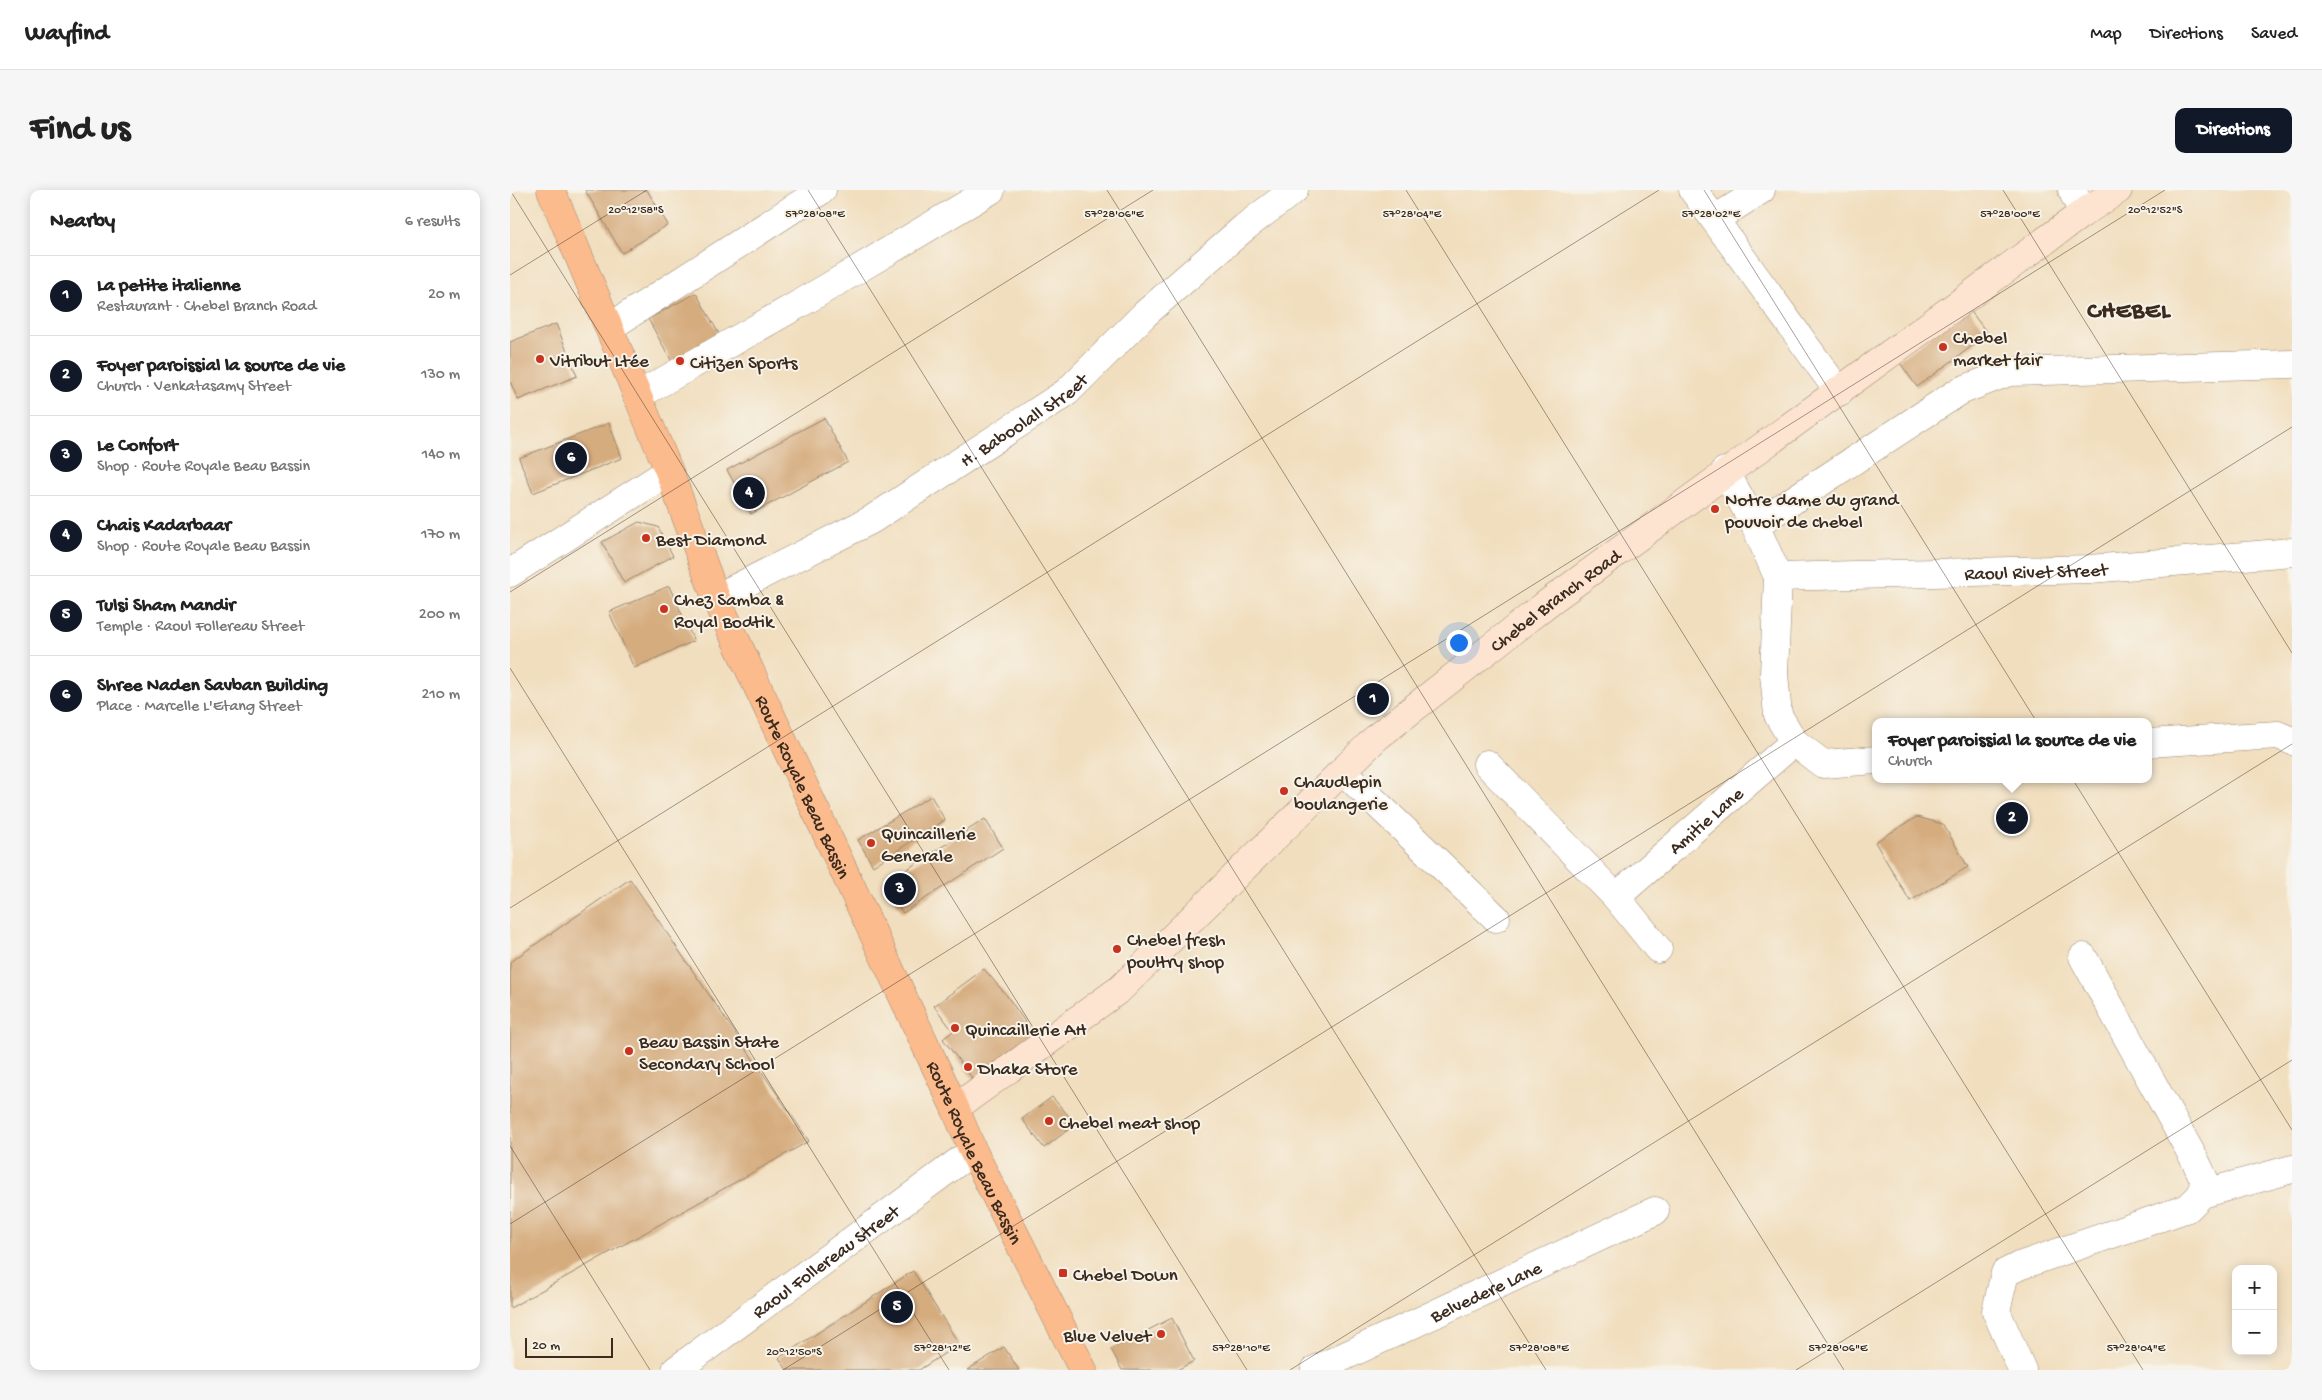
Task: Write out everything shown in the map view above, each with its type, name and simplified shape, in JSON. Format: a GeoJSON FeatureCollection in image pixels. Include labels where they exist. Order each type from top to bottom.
{"type":"FeatureCollection","features":[{"type":"Feature","properties":{"kind":"main road","name":"Route Royale Beau Bassin"},"geometry":{"type":"LineString","coordinates":[[551,190],[669,471],[716,598],[955,1108],[973,1151],[1083,1370]]}},
{"type":"Feature","properties":{"kind":"main road","name":"Chebel Branch Road"},"geometry":{"type":"LineString","coordinates":[[955,1108],[1120,989],[1378,737],[1549,602],[1839,392],[2077,202],[2118,190]]}},
{"type":"Feature","properties":{"kind":"street"},"geometry":{"type":"LineString","coordinates":[[610,327],[822,190]]}},
{"type":"Feature","properties":{"kind":"street"},"geometry":{"type":"LineString","coordinates":[[637,396],[808,299],[991,190]]}},
{"type":"Feature","properties":{"kind":"street","name":"H. Baboolall Street"},"geometry":{"type":"LineString","coordinates":[[716,598],[871,520],[1067,392],[1145,314],[1246,227],[1294,190]]}},
{"type":"Feature","properties":{"kind":"street"},"geometry":{"type":"LineString","coordinates":[[1693,190],[1839,392]]}},
{"type":"Feature","properties":{"kind":"street"},"geometry":{"type":"LineString","coordinates":[[1715,219],[1761,190]]}},
{"type":"Feature","properties":{"kind":"street"},"geometry":{"type":"LineString","coordinates":[[1755,525],[1960,390],[2009,372],[2292,364]]}},
{"type":"Feature","properties":{"kind":"street"},"geometry":{"type":"LineString","coordinates":[[510,573],[669,471]]}},
{"type":"Feature","properties":{"kind":"street"},"geometry":{"type":"LineString","coordinates":[[1726,472],[1755,525],[1778,577],[1774,674],[1778,715],[1794,742],[1823,764],[1872,760]]}},
{"type":"Feature","properties":{"kind":"street","name":"Raoul Rivet Street"},"geometry":{"type":"LineString","coordinates":[[1778,577],[2090,569],[2292,552]]}},
{"type":"Feature","properties":{"kind":"street"},"geometry":{"type":"LineString","coordinates":[[2152,743],[2278,735],[2292,741]]}},
{"type":"Feature","properties":{"kind":"street","name":"Amitie Lane"},"geometry":{"type":"LineString","coordinates":[[1616,898],[1794,742]]}},
{"type":"Feature","properties":{"kind":"street"},"geometry":{"type":"LineString","coordinates":[[1487,764],[1616,898],[1658,949]]}},
{"type":"Feature","properties":{"kind":"street"},"geometry":{"type":"LineString","coordinates":[[1343,771],[1496,918]]}},
{"type":"Feature","properties":{"kind":"street"},"geometry":{"type":"LineString","coordinates":[[2083,957],[2196,1162],[2204,1179],[2202,1194]]}},
{"type":"Feature","properties":{"kind":"street","name":"Raoul Follereau Street"},"geometry":{"type":"LineString","coordinates":[[676,1370],[973,1151]]}},
{"type":"Feature","properties":{"kind":"street"},"geometry":{"type":"LineString","coordinates":[[2022,1370],[1996,1311],[2005,1273],[2019,1266],[2188,1208],[2202,1194],[2292,1169]]}},
{"type":"Feature","properties":{"kind":"street","name":"Belvedere Lane"},"geometry":{"type":"LineString","coordinates":[[1315,1370],[1656,1211]]}},
{"type":"Feature","properties":{"kind":"building"},"geometry":{"type":"Polygon","coordinates":[[[585,190],[647,190],[668,225],[622,253],[585,190]]]}},
{"type":"Feature","properties":{"kind":"building"},"geometry":{"type":"Polygon","coordinates":[[[696,293],[723,341],[675,367],[648,319],[696,293]]]}},
{"type":"Feature","properties":{"kind":"building","name":"Chebel market fair"},"geometry":{"type":"Polygon","coordinates":[[[1969,309],[1988,334],[1917,387],[1898,360],[1969,309]]]}},
{"type":"Feature","properties":{"kind":"building","name":"Vitribut Ltée"},"geometry":{"type":"Polygon","coordinates":[[[556,324],[577,376],[518,400],[510,381],[510,342],[556,324]]]}},
{"type":"Feature","properties":{"kind":"building"},"geometry":{"type":"Polygon","coordinates":[[[824,418],[848,462],[751,514],[727,470],[824,418]]]}},
{"type":"Feature","properties":{"kind":"building"},"geometry":{"type":"Polygon","coordinates":[[[609,423],[622,458],[533,493],[519,458],[609,423]]]}},
{"type":"Feature","properties":{"kind":"building"},"geometry":{"type":"Polygon","coordinates":[[[639,522],[658,527],[673,556],[624,583],[602,542],[639,522]]]}},
{"type":"Feature","properties":{"kind":"building"},"geometry":{"type":"Polygon","coordinates":[[[669,586],[694,641],[634,668],[609,612],[669,586]]]}},
{"type":"Feature","properties":{"kind":"building"},"geometry":{"type":"Polygon","coordinates":[[[931,796],[945,820],[873,866],[858,840],[931,796]]]}},
{"type":"Feature","properties":{"kind":"building"},"geometry":{"type":"Polygon","coordinates":[[[1917,817],[1943,824],[1968,867],[1910,901],[1875,842],[1917,817]]]}},
{"type":"Feature","properties":{"kind":"building"},"geometry":{"type":"Polygon","coordinates":[[[985,819],[1003,848],[903,913],[884,884],[985,819]]]}},
{"type":"Feature","properties":{"kind":"building","name":"Beau Bassin State Secondary School"},"geometry":{"type":"Polygon","coordinates":[[[630,879],[809,1141],[510,1308],[510,962],[630,879]]]}},
{"type":"Feature","properties":{"kind":"building"},"geometry":{"type":"Polygon","coordinates":[[[984,969],[1007,996],[1035,1036],[975,1082],[943,1039],[953,1031],[934,1006],[984,969]]]}},
{"type":"Feature","properties":{"kind":"building","name":"Chebel meat shop"},"geometry":{"type":"Polygon","coordinates":[[[1052,1097],[1076,1124],[1044,1148],[1022,1119],[1052,1097]]]}},
{"type":"Feature","properties":{"kind":"building"},"geometry":{"type":"Polygon","coordinates":[[[913,1271],[959,1344],[919,1370],[787,1370],[779,1358],[913,1271]]]}},
{"type":"Feature","properties":{"kind":"building","name":"Blue Velvet"},"geometry":{"type":"Polygon","coordinates":[[[1172,1318],[1194,1361],[1177,1370],[1122,1370],[1111,1349],[1172,1318]]]}},
{"type":"Feature","properties":{"kind":"building"},"geometry":{"type":"Polygon","coordinates":[[[1004,1347],[1019,1370],[967,1370],[1004,1347]]]}},
{"type":"Feature","properties":{"kind":"place","name":"Chebel market fair"},"geometry":{"type":"Point","coordinates":[1943,347]}},
{"type":"Feature","properties":{"kind":"place","name":"Vitribut Ltée"},"geometry":{"type":"Point","coordinates":[540,359]}},
{"type":"Feature","properties":{"kind":"place","name":"Citizen Sports"},"geometry":{"type":"Point","coordinates":[680,361]}},
{"type":"Feature","properties":{"kind":"place","name":"Shree Naden Savban Building"},"geometry":{"type":"Point","coordinates":[571,458]}},
{"type":"Feature","properties":{"kind":"place","name":"Chais Kadarbaar"},"geometry":{"type":"Point","coordinates":[749,493]}},
{"type":"Feature","properties":{"kind":"place","name":"Notre dame du grand pouvoir de chebel"},"geometry":{"type":"Point","coordinates":[1715,509]}},
{"type":"Feature","properties":{"kind":"place","name":"Best Diamond"},"geometry":{"type":"Point","coordinates":[646,538]}},
{"type":"Feature","properties":{"kind":"place","name":"Chez Samba & Royal Bodtik"},"geometry":{"type":"Point","coordinates":[664,609]}},
{"type":"Feature","properties":{"kind":"place","name":"La petite italienne"},"geometry":{"type":"Point","coordinates":[1373,699]}},
{"type":"Feature","properties":{"kind":"place","name":"Chaudlepin boulangerie"},"geometry":{"type":"Point","coordinates":[1284,791]}},
{"type":"Feature","properties":{"kind":"place","name":"Foyer paroissial la source de vie"},"geometry":{"type":"Point","coordinates":[2012,818]}},
{"type":"Feature","properties":{"kind":"place","name":"Quincaillerie Generale"},"geometry":{"type":"Point","coordinates":[871,843]}},
{"type":"Feature","properties":{"kind":"place","name":"Le Confort"},"geometry":{"type":"Point","coordinates":[900,889]}},
{"type":"Feature","properties":{"kind":"place","name":"Chebel fresh poultry shop"},"geometry":{"type":"Point","coordinates":[1117,949]}},
{"type":"Feature","properties":{"kind":"place","name":"Quincaillerie AH"},"geometry":{"type":"Point","coordinates":[955,1028]}},
{"type":"Feature","properties":{"kind":"place","name":"Beau Bassin State Secondary School"},"geometry":{"type":"Point","coordinates":[629,1051]}},
{"type":"Feature","properties":{"kind":"place","name":"Dhaka Store"},"geometry":{"type":"Point","coordinates":[968,1067]}},
{"type":"Feature","properties":{"kind":"place","name":"Chebel meat shop"},"geometry":{"type":"Point","coordinates":[1049,1121]}},
{"type":"Feature","properties":{"kind":"place","name":"Chebel Down"},"geometry":{"type":"Point","coordinates":[1063,1273]}},
{"type":"Feature","properties":{"kind":"place","name":"Tulsi Sham Mandir"},"geometry":{"type":"Point","coordinates":[897,1307]}},
{"type":"Feature","properties":{"kind":"place","name":"Blue Velvet"},"geometry":{"type":"Point","coordinates":[1161,1334]}},
{"type":"Feature","properties":{"kind":"district","name":"CHEBEL"},"geometry":{"type":"Point","coordinates":[2129,309]}}]}
